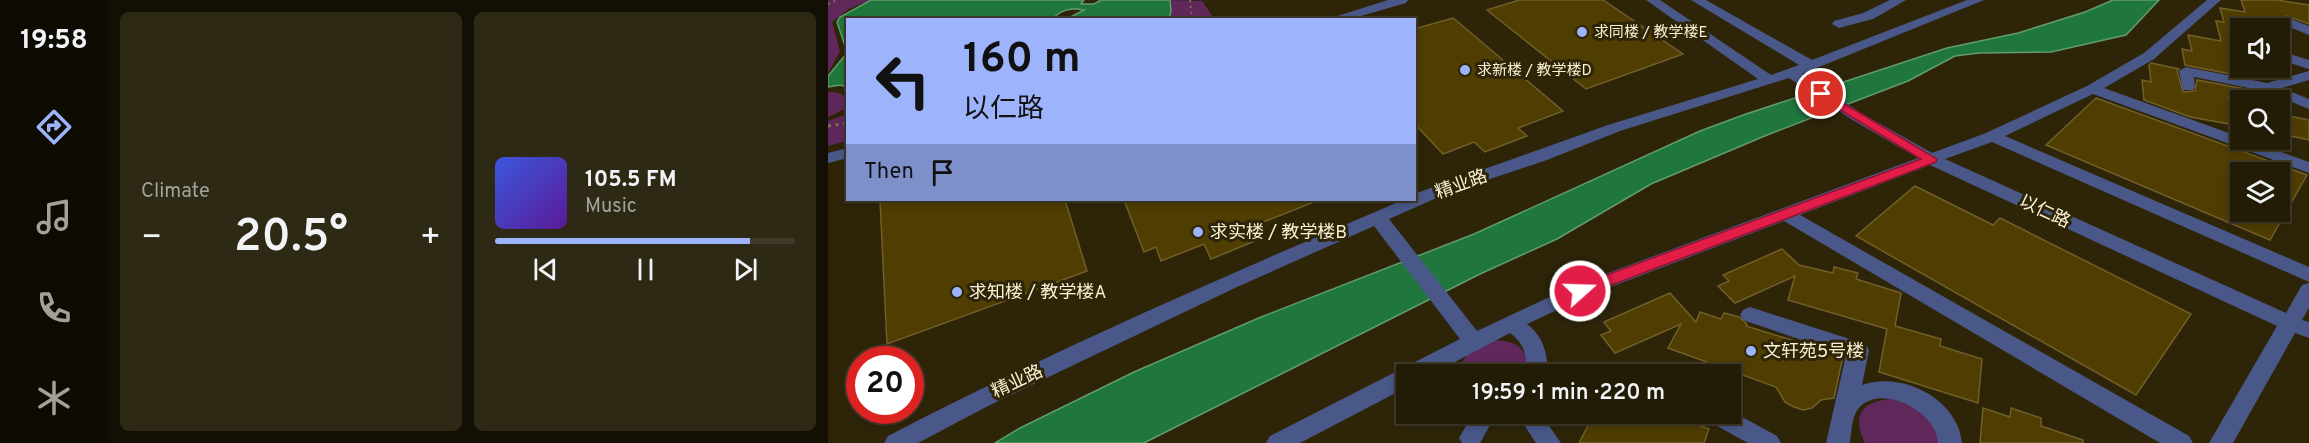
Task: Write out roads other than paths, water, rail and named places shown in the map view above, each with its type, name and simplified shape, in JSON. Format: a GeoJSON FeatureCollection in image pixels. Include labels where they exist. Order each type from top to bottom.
{"type":"FeatureCollection","features":[{"type":"Feature","properties":{"kind":"street"},"geometry":{"type":"LineString","coordinates":[[1338,18],[1402,0]]}},
{"type":"Feature","properties":{"kind":"street"},"geometry":{"type":"LineString","coordinates":[[1652,0],[1769,80]]}},
{"type":"Feature","properties":{"kind":"street"},"geometry":{"type":"LineString","coordinates":[[1697,0],[1810,65]]}},
{"type":"Feature","properties":{"kind":"street"},"geometry":{"type":"LineString","coordinates":[[1839,24],[1868,16],[1900,0]]}},
{"type":"Feature","properties":{"kind":"street","name":"精业路"},"geometry":{"type":"LineString","coordinates":[[1416,201],[1442,189],[1541,156],[1614,128],[1769,80],[1797,78],[1810,65],[1978,0]]}},
{"type":"Feature","properties":{"kind":"street"},"geometry":{"type":"LineString","coordinates":[[1446,364],[1474,342],[1580,291],[1992,136],[2092,89],[2149,56],[2215,0]]}},
{"type":"Feature","properties":{"kind":"street"},"geometry":{"type":"LineString","coordinates":[[1868,16],[1897,31]]}},
{"type":"Feature","properties":{"kind":"street"},"geometry":{"type":"LineString","coordinates":[[2290,23],[2309,31]]}},
{"type":"Feature","properties":{"kind":"street"},"geometry":{"type":"LineString","coordinates":[[2290,58],[2309,65]]}},
{"type":"Feature","properties":{"kind":"street"},"geometry":{"type":"LineString","coordinates":[[2188,87],[2186,71],[2267,87],[2309,104]]}},
{"type":"Feature","properties":{"kind":"street"},"geometry":{"type":"LineString","coordinates":[[2257,90],[2309,75]]}},
{"type":"Feature","properties":{"kind":"street","name":"以仁路"},"geometry":{"type":"LineString","coordinates":[[1797,78],[1856,116],[1931,159],[2299,326]]}},
{"type":"Feature","properties":{"kind":"street"},"geometry":{"type":"LineString","coordinates":[[2092,89],[2309,168]]}},
{"type":"Feature","properties":{"kind":"street"},"geometry":{"type":"LineString","coordinates":[[1992,136],[2309,275]]}},
{"type":"Feature","properties":{"kind":"street"},"geometry":{"type":"LineString","coordinates":[[828,158],[846,154]]}},
{"type":"Feature","properties":{"kind":"street","name":"精业路"},"geometry":{"type":"LineString","coordinates":[[896,443],[1050,365],[1230,282],[1416,201]]}},
{"type":"Feature","properties":{"kind":"street"},"geometry":{"type":"LineString","coordinates":[[1785,214],[2181,443]]}},
{"type":"Feature","properties":{"kind":"street"},"geometry":{"type":"LineString","coordinates":[[1378,218],[1474,342]]}},
{"type":"Feature","properties":{"kind":"street"},"geometry":{"type":"LineString","coordinates":[[2221,443],[2299,326],[2309,290]]}},
{"type":"Feature","properties":{"kind":"street"},"geometry":{"type":"LineString","coordinates":[[1750,315],[1858,350],[1838,443]]}},
{"type":"Feature","properties":{"kind":"street"},"geometry":{"type":"LineString","coordinates":[[1510,323],[1523,330],[1537,349],[1540,364]]}},
{"type":"Feature","properties":{"kind":"street"},"geometry":{"type":"LineString","coordinates":[[1278,443],[1396,383]]}},
{"type":"Feature","properties":{"kind":"street"},"geometry":{"type":"LineString","coordinates":[[1847,405],[1864,391],[1896,391],[1922,401],[1941,416],[1950,435],[1950,443]]}},
{"type":"Feature","properties":{"kind":"street"},"geometry":{"type":"LineString","coordinates":[[1471,438],[1479,424]]}},
{"type":"Feature","properties":{"kind":"street"},"geometry":{"type":"LineString","coordinates":[[1535,424],[1549,443]]}},
{"type":"Feature","properties":{"kind":"street"},"geometry":{"type":"LineString","coordinates":[[1734,424],[1768,443]]}},
{"type":"Feature","properties":{"kind":"place","name":"求同楼 / 教学楼E"},"geometry":{"type":"Point","coordinates":[1582,32]}},
{"type":"Feature","properties":{"kind":"place","name":"求新楼 / 教学楼D"},"geometry":{"type":"Point","coordinates":[1465,70]}},
{"type":"Feature","properties":{"kind":"place","name":"求实楼 / 教学楼B"},"geometry":{"type":"Point","coordinates":[1198,232]}},
{"type":"Feature","properties":{"kind":"place","name":"求知楼 / 教学楼A"},"geometry":{"type":"Point","coordinates":[957,292]}},
{"type":"Feature","properties":{"kind":"place","name":"文轩苑5号楼"},"geometry":{"type":"Point","coordinates":[1751,351]}}]}
